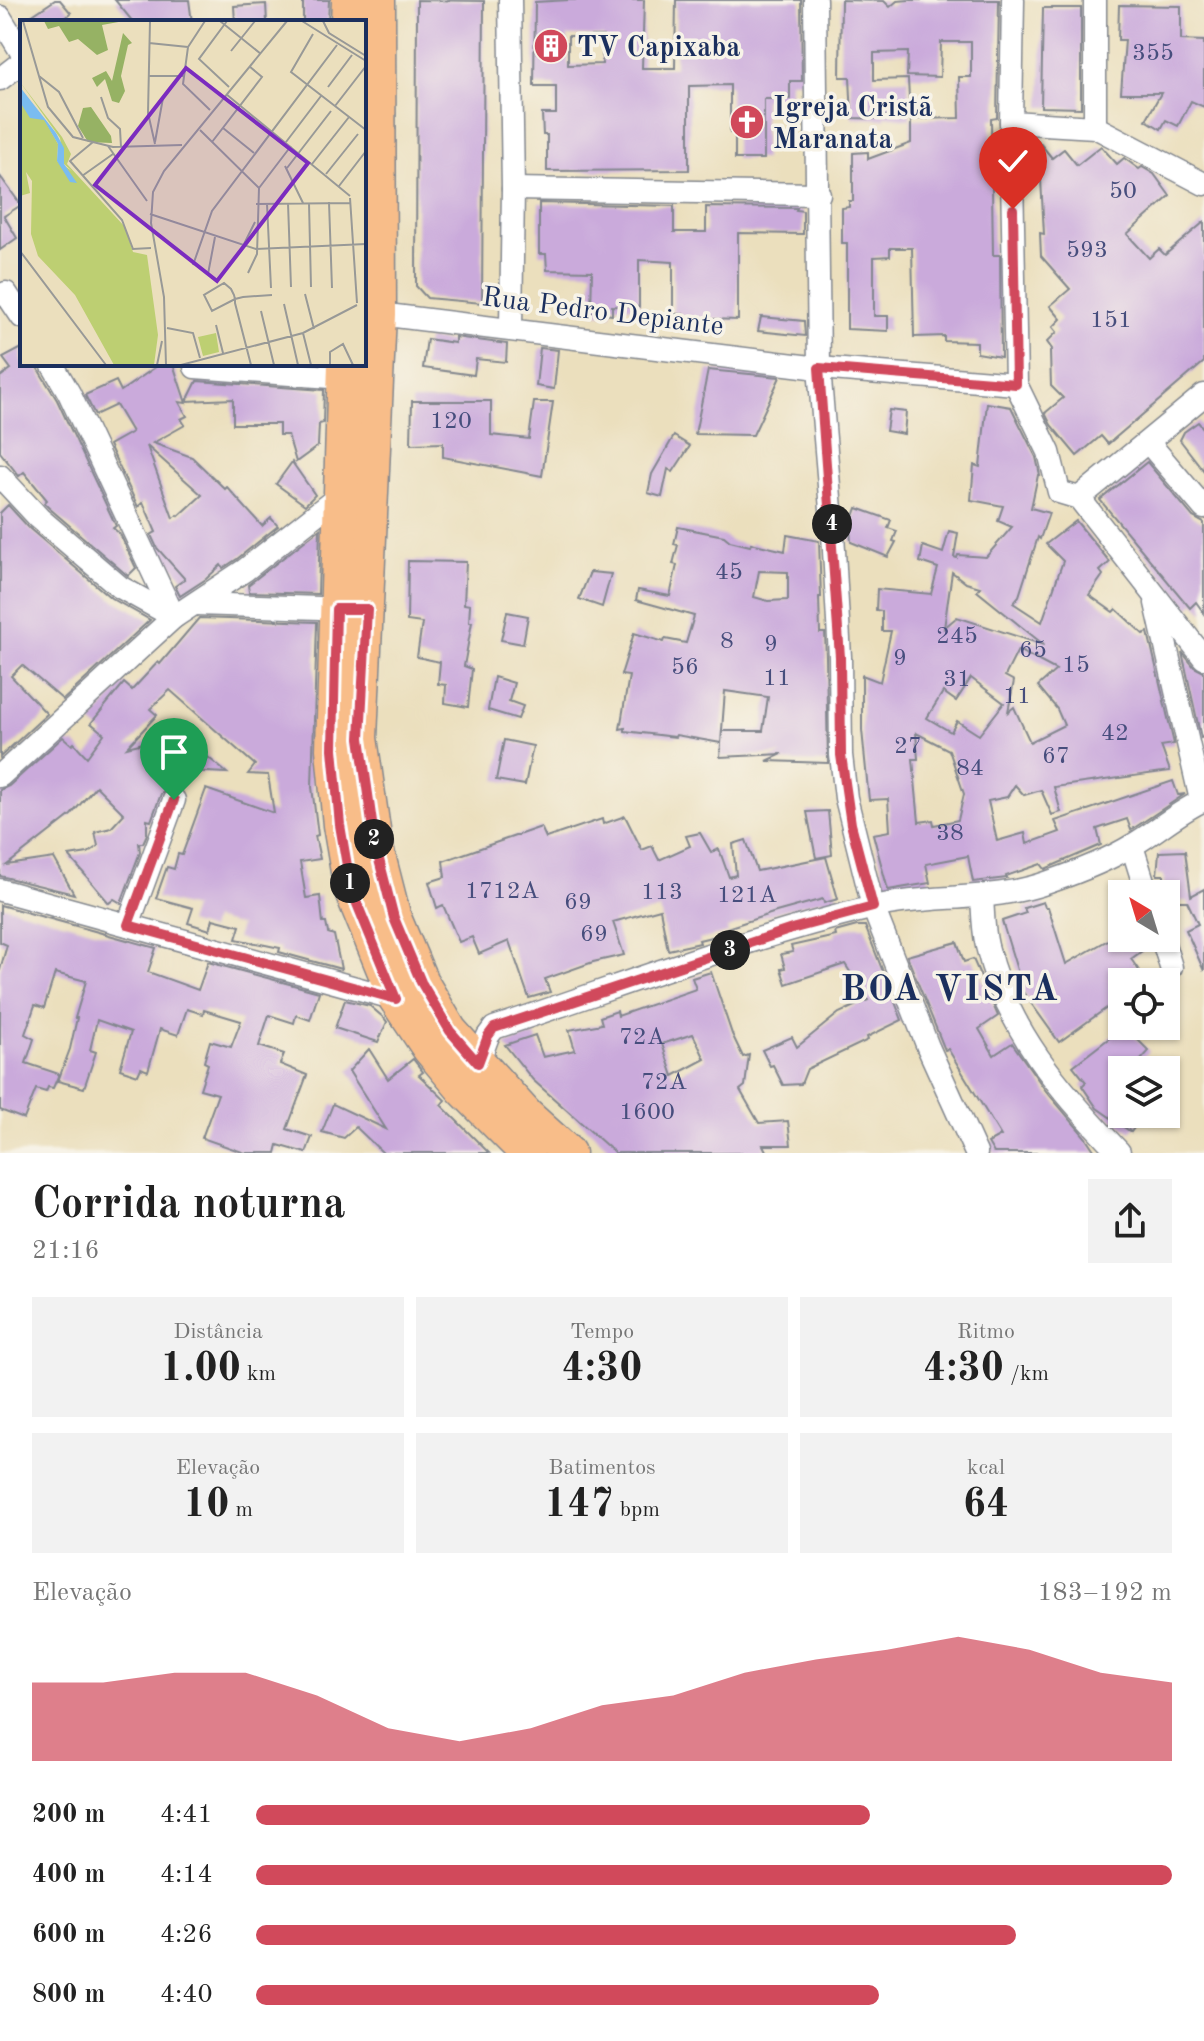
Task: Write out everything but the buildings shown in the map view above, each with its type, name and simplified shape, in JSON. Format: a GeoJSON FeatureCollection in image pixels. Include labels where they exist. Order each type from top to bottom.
{"type":"FeatureCollection","features":[{"type":"Feature","properties":{"kind":"main road"},"geometry":{"type":"LineString","coordinates":[[348,20],[349,0]]}},
{"type":"Feature","properties":{"kind":"main road"},"geometry":{"type":"LineString","coordinates":[[378,0],[379,314],[352,609],[333,749],[340,825],[351,889],[396,999],[429,1048],[464,1090],[527,1153]]}},
{"type":"Feature","properties":{"kind":"main road"},"geometry":{"type":"LineString","coordinates":[[345,371],[343,493],[360,738],[375,844],[394,918],[421,982],[450,1031],[526,1115],[568,1153]]}},
{"type":"Feature","properties":{"kind":"street"},"geometry":{"type":"LineString","coordinates":[[510,0],[513,189],[511,328]]}},
{"type":"Feature","properties":{"kind":"street"},"geometry":{"type":"LineString","coordinates":[[1013,0],[1011,122],[1016,384],[1049,452],[1059,492],[1079,498],[1204,658]]}},
{"type":"Feature","properties":{"kind":"street"},"geometry":{"type":"LineString","coordinates":[[1095,0],[1095,127]]}},
{"type":"Feature","properties":{"kind":"street"},"geometry":{"type":"LineString","coordinates":[[816,9],[819,368],[839,642],[844,784],[873,907],[928,1047],[976,1153]]}},
{"type":"Feature","properties":{"kind":"street"},"geometry":{"type":"LineString","coordinates":[[0,17],[20,50]]}},
{"type":"Feature","properties":{"kind":"street"},"geometry":{"type":"LineString","coordinates":[[0,79],[20,64]]}},
{"type":"Feature","properties":{"kind":"street"},"geometry":{"type":"LineString","coordinates":[[1011,122],[1095,127],[1204,184]]}},
{"type":"Feature","properties":{"kind":"street"},"geometry":{"type":"LineString","coordinates":[[513,189],[819,194]]}},
{"type":"Feature","properties":{"kind":"street"},"geometry":{"type":"LineString","coordinates":[[6,293],[20,314]]}},
{"type":"Feature","properties":{"kind":"street","name":"Rua Pedro Depiante"},"geometry":{"type":"LineString","coordinates":[[379,314],[819,368],[1016,384]]}},
{"type":"Feature","properties":{"kind":"street"},"geometry":{"type":"LineString","coordinates":[[53,366],[69,393],[174,617]]}},
{"type":"Feature","properties":{"kind":"street"},"geometry":{"type":"LineString","coordinates":[[195,367],[345,371]]}},
{"type":"Feature","properties":{"kind":"street"},"geometry":{"type":"LineString","coordinates":[[1079,498],[1204,395]]}},
{"type":"Feature","properties":{"kind":"street"},"geometry":{"type":"LineString","coordinates":[[1148,442],[1204,508]]}},
{"type":"Feature","properties":{"kind":"street"},"geometry":{"type":"LineString","coordinates":[[0,476],[39,518],[120,587],[174,617]]}},
{"type":"Feature","properties":{"kind":"street"},"geometry":{"type":"LineString","coordinates":[[0,776],[174,617],[245,570],[343,493]]}},
{"type":"Feature","properties":{"kind":"street"},"geometry":{"type":"LineString","coordinates":[[245,570],[243,585],[249,607]]}},
{"type":"Feature","properties":{"kind":"street"},"geometry":{"type":"LineString","coordinates":[[478,1063],[494,1028],[795,928],[873,907],[933,898],[1007,893],[1046,884],[1132,846],[1202,800],[1155,599]]}},
{"type":"Feature","properties":{"kind":"street"},"geometry":{"type":"LineString","coordinates":[[195,604],[352,609]]}},
{"type":"Feature","properties":{"kind":"street"},"geometry":{"type":"LineString","coordinates":[[128,925],[174,800]]}},
{"type":"Feature","properties":{"kind":"street"},"geometry":{"type":"LineString","coordinates":[[1132,846],[1143,880]]}},
{"type":"Feature","properties":{"kind":"street"},"geometry":{"type":"LineString","coordinates":[[0,890],[396,999]]}},
{"type":"Feature","properties":{"kind":"street"},"geometry":{"type":"LineString","coordinates":[[982,896],[986,943],[997,981],[1015,1022],[1058,1086],[1119,1152]]}},
{"type":"Feature","properties":{"kind":"street"},"geometry":{"type":"LineString","coordinates":[[1166,952],[1171,967]]}},
{"type":"Feature","properties":{"kind":"place","name":"TV Capixaba"},"geometry":{"type":"Point","coordinates":[551,46]}},
{"type":"Feature","properties":{"kind":"place","name":"Igreja Cristã Maranata"},"geometry":{"type":"Point","coordinates":[747,122]}},
{"type":"Feature","properties":{"kind":"district","name":"BOA VISTA"},"geometry":{"type":"Point","coordinates":[950,987]}},
{"type":"Feature","properties":{"kind":"route"},"geometry":{"type":"LineString","coordinates":[[174,800],[128,925],[396,999],[351,889],[340,825],[333,749],[336,609],[367,609],[360,738],[375,844],[394,918],[421,982],[450,1031],[478,1063],[494,1028],[795,928],[873,907],[851,824],[841,755],[840,657],[833,533],[819,368],[1016,384],[1013,209]]}}]}
